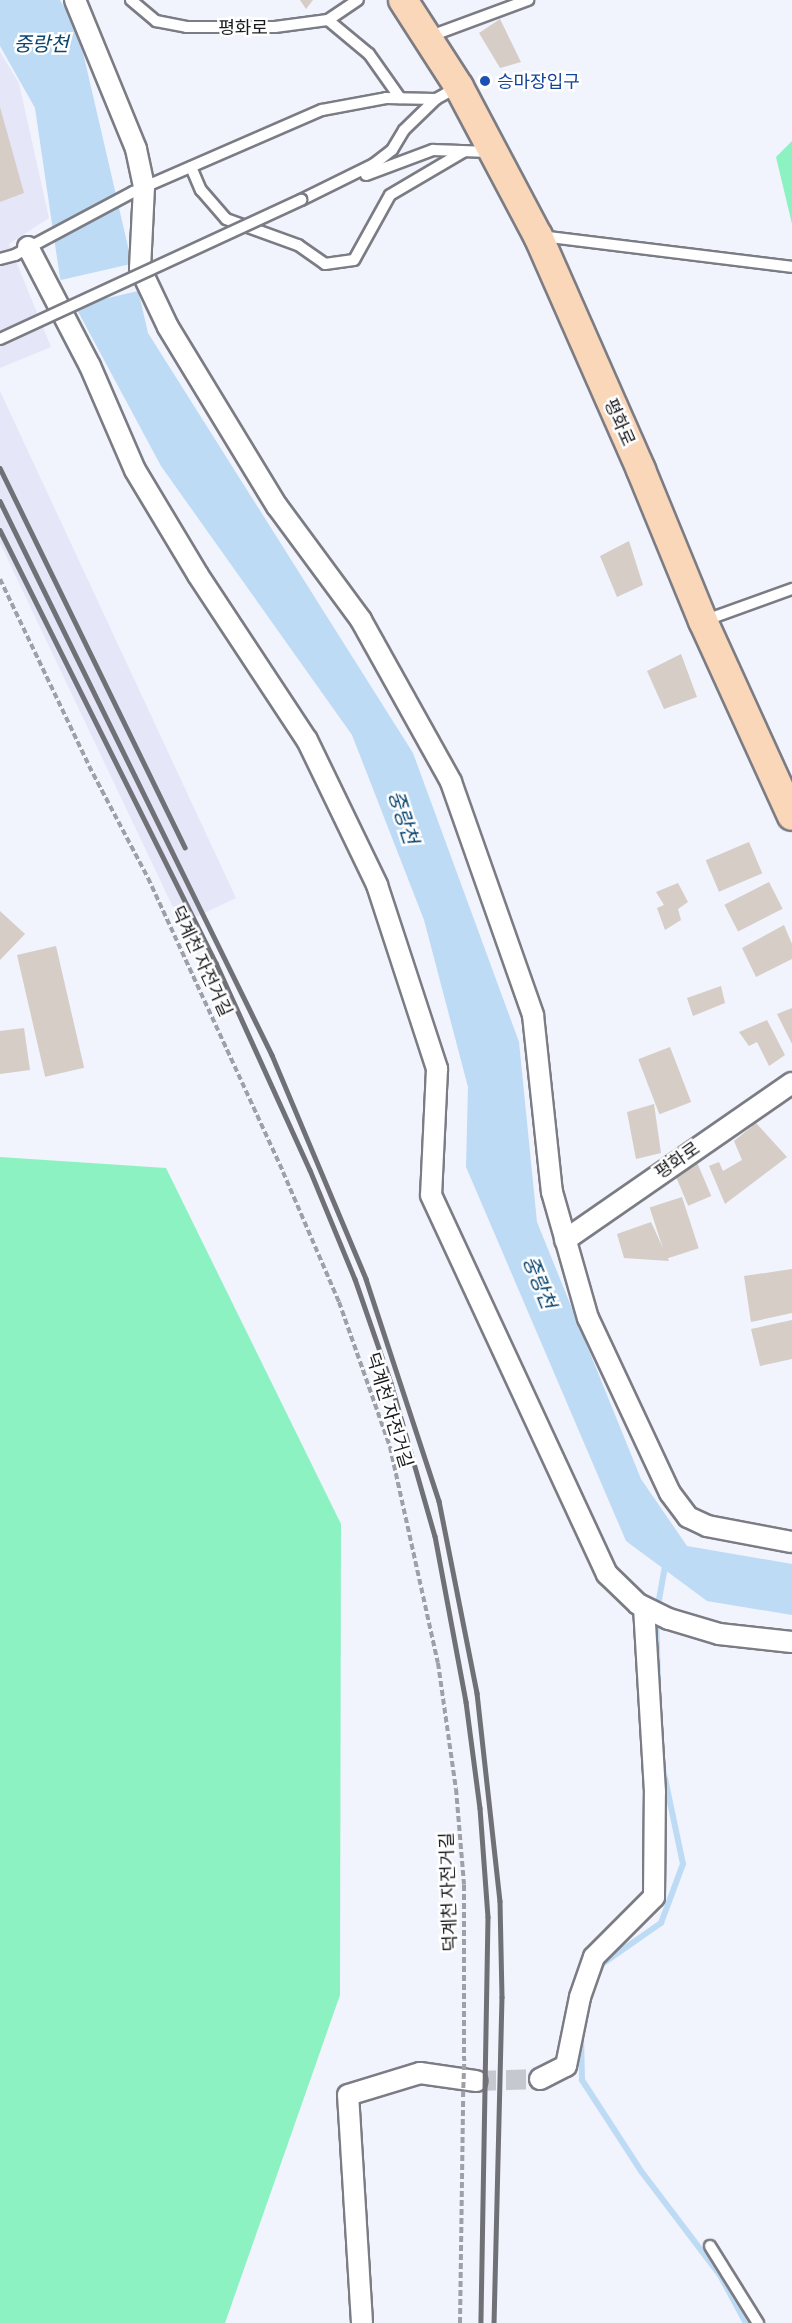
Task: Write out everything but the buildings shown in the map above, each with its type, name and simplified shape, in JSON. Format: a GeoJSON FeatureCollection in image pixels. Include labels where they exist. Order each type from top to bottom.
{"type":"FeatureCollection","features":[{"type":"Feature","properties":{"kind":"main road","name":"평화로"},"geometry":{"type":"LineString","coordinates":[[403,0],[428,37],[447,93],[492,152],[538,236],[641,470],[703,621],[792,816]]}},
{"type":"Feature","properties":{"kind":"street"},"geometry":{"type":"LineString","coordinates":[[75,0],[135,149],[140,268],[168,327],[277,506],[361,620],[451,782],[533,1015],[544,1144],[565,1240],[588,1318],[670,1492],[688,1517],[707,1526],[792,1542]]}},
{"type":"Feature","properties":{"kind":"street"},"geometry":{"type":"LineString","coordinates":[[33,245],[90,366],[135,471],[198,575],[307,740],[346,816],[377,885],[437,1069],[431,1195],[607,1574],[655,1612],[718,1634],[792,1642]]}},
{"type":"Feature","properties":{"kind":"street","name":"평화로"},"geometry":{"type":"LineString","coordinates":[[565,1240],[690,1150],[792,1083]]}},
{"type":"Feature","properties":{"kind":"street"},"geometry":{"type":"LineString","coordinates":[[540,2079],[566,2066],[580,1998],[594,1957],[654,1897],[655,1612]]}},
{"type":"Feature","properties":{"kind":"street"},"geometry":{"type":"LineString","coordinates":[[362,2323],[348,2095],[420,2073],[476,2081]]}},
{"type":"Feature","properties":{"kind":"lane","name":"평화로"},"geometry":{"type":"LineString","coordinates":[[131,0],[156,21],[186,27],[274,27],[328,20],[358,0]]}},
{"type":"Feature","properties":{"kind":"lane"},"geometry":{"type":"LineString","coordinates":[[428,37],[528,0]]}},
{"type":"Feature","properties":{"kind":"lane"},"geometry":{"type":"LineString","coordinates":[[328,20],[369,54],[400,98]]}},
{"type":"Feature","properties":{"kind":"lane"},"geometry":{"type":"LineString","coordinates":[[0,258],[33,245],[138,189],[322,110],[447,93]]}},
{"type":"Feature","properties":{"kind":"lane"},"geometry":{"type":"LineString","coordinates":[[345,180],[392,150],[404,130],[447,93]]}},
{"type":"Feature","properties":{"kind":"lane"},"geometry":{"type":"LineString","coordinates":[[0,339],[345,180],[433,150],[492,152]]}},
{"type":"Feature","properties":{"kind":"lane"},"geometry":{"type":"LineString","coordinates":[[191,167],[201,190],[226,219],[298,245],[325,264],[354,260],[390,195],[463,152]]}},
{"type":"Feature","properties":{"kind":"lane"},"geometry":{"type":"LineString","coordinates":[[538,236],[576,238],[792,267]]}},
{"type":"Feature","properties":{"kind":"lane"},"geometry":{"type":"LineString","coordinates":[[703,621],[792,588]]}},
{"type":"Feature","properties":{"kind":"lane"},"geometry":{"type":"LineString","coordinates":[[710,2246],[758,2323]]}},
{"type":"Feature","properties":{"kind":"path","name":"덕계천 자전거길"},"geometry":{"type":"LineString","coordinates":[[0,579],[89,766],[148,878],[269,1140],[339,1302],[390,1447],[438,1663],[456,1789],[464,1885],[460,2323]]}},
{"type":"Feature","properties":{"kind":"shaded area"},"geometry":{"type":"Polygon","coordinates":[[[0,52],[19,83],[49,218],[9,244],[51,347],[0,368],[0,52]]]}},
{"type":"Feature","properties":{"kind":"shaded area"},"geometry":{"type":"Polygon","coordinates":[[[0,391],[236,898],[181,924],[0,543],[0,391]]]}},
{"type":"Feature","properties":{"kind":"green space"},"geometry":{"type":"Polygon","coordinates":[[[792,141],[792,224],[776,157],[792,141]]]}},
{"type":"Feature","properties":{"kind":"green space"},"geometry":{"type":"Polygon","coordinates":[[[0,1157],[166,1168],[341,1524],[340,1995],[225,2323],[0,2323],[0,1157]]]}},
{"type":"Feature","properties":{"kind":"water","name":"중랑천"},"geometry":{"type":"Polygon","coordinates":[[[0,0],[60,0],[78,31],[148,333],[413,753],[519,1042],[537,1222],[641,1479],[687,1546],[792,1564],[792,1615],[707,1601],[626,1541],[466,1167],[468,1087],[424,920],[352,735],[161,466],[60,278],[35,108],[0,46],[0,0]]]}},
{"type":"Feature","properties":{"kind":"pier"},"geometry":{"type":"Polygon","coordinates":[[[135,263],[141,290],[67,307],[61,280],[135,263]]]}},
{"type":"Feature","properties":{"kind":"waterway"},"geometry":{"type":"LineString","coordinates":[[658,1679],[656,1616],[666,1561]]}},
{"type":"Feature","properties":{"kind":"waterway"},"geometry":{"type":"LineString","coordinates":[[599,1972],[602,1964],[661,1923],[683,1864],[662,1764]]}},
{"type":"Feature","properties":{"kind":"waterway"},"geometry":{"type":"LineString","coordinates":[[581,2036],[582,2080],[641,2171],[720,2275],[746,2323]]}},
{"type":"Feature","properties":{"kind":"tunnel"},"geometry":{"type":"LineString","coordinates":[[476,2081],[540,2079]]}},
{"type":"Feature","properties":{"kind":"railway"},"geometry":{"type":"LineString","coordinates":[[0,468],[185,847]]}},
{"type":"Feature","properties":{"kind":"railway"},"geometry":{"type":"LineString","coordinates":[[0,501],[272,1055],[366,1279],[439,1501],[477,1693],[500,1901],[502,1997],[494,2323]]}},
{"type":"Feature","properties":{"kind":"railway"},"geometry":{"type":"LineString","coordinates":[[0,530],[216,963],[310,1170],[355,1279],[391,1383],[435,1536],[466,1702],[480,1808],[488,1917],[481,2323]]}},
{"type":"Feature","properties":{"kind":"place","name":"승마장입구"},"geometry":{"type":"Point","coordinates":[485,81]}}]}
